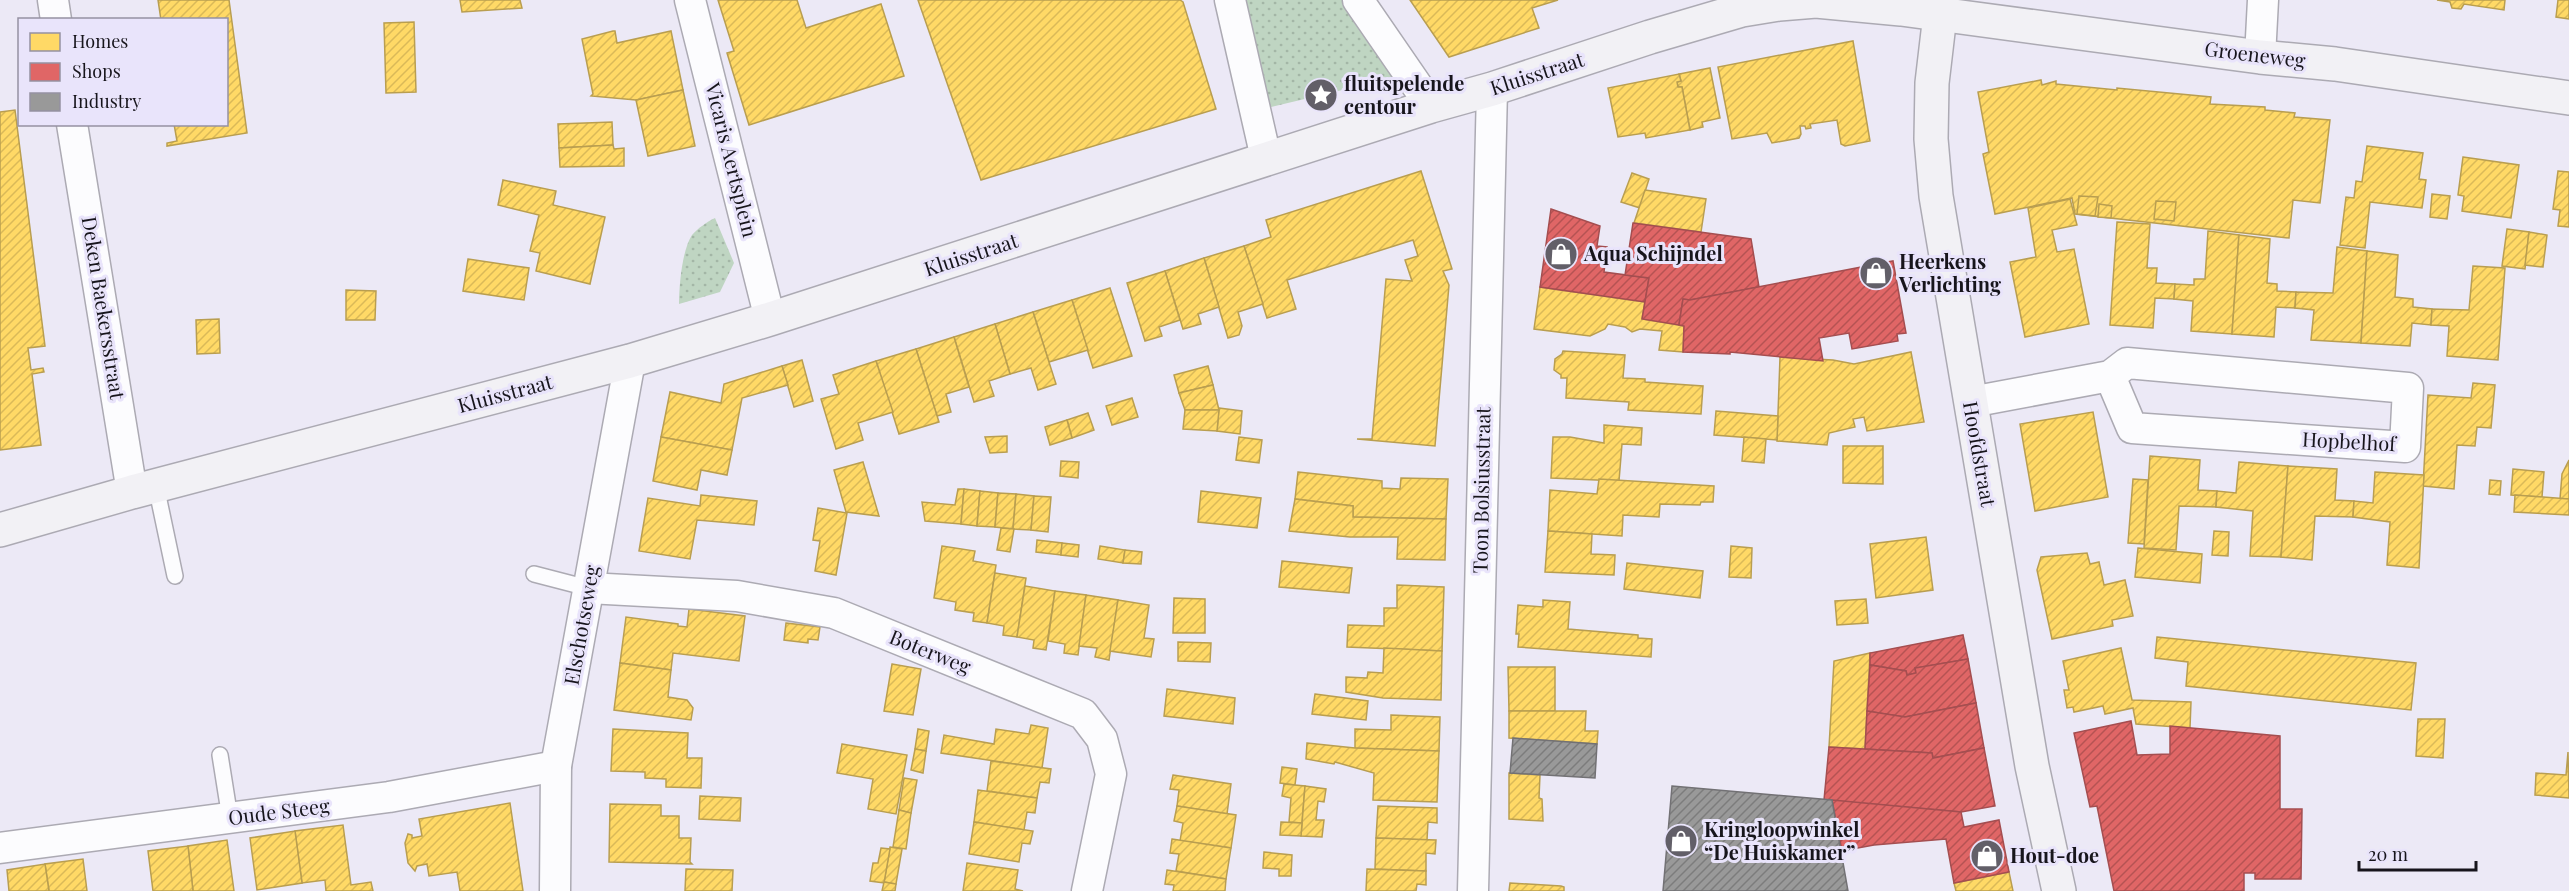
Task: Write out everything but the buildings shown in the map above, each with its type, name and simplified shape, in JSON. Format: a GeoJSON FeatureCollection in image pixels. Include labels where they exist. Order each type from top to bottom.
{"type":"FeatureCollection","features":[{"type":"Feature","properties":{"kind":"street"},"geometry":{"type":"LineString","coordinates":[[53,0],[56,18]]}},
{"type":"Feature","properties":{"kind":"street","name":"Vicaris Aertsplein"},"geometry":{"type":"LineString","coordinates":[[690,0],[770,320]]}},
{"type":"Feature","properties":{"kind":"street"},"geometry":{"type":"LineString","coordinates":[[1230,0],[1266,158]]}},
{"type":"Feature","properties":{"kind":"street"},"geometry":{"type":"LineString","coordinates":[[1358,0],[1431,106]]}},
{"type":"Feature","properties":{"kind":"street"},"geometry":{"type":"LineString","coordinates":[[2260,57],[2263,0]]}},
{"type":"Feature","properties":{"kind":"street","name":"Kluisstraat"},"geometry":{"type":"LineString","coordinates":[[0,530],[144,489],[630,361],[770,320],[1266,158],[1742,10],[1779,3],[1816,1],[1900,5],[1940,15]]}},
{"type":"Feature","properties":{"kind":"street","name":"Groeneweg"},"geometry":{"type":"LineString","coordinates":[[1940,15],[2260,57],[2335,64],[2569,98]]}},
{"type":"Feature","properties":{"kind":"street","name":"Hoofdstraat"},"geometry":{"type":"LineString","coordinates":[[1940,15],[1932,83],[1931,139],[1935,185],[2032,766],[2059,891]]}},
{"type":"Feature","properties":{"kind":"street","name":"Toon Bolsiusstraat"},"geometry":{"type":"LineString","coordinates":[[1473,891],[1492,89]]}},
{"type":"Feature","properties":{"kind":"street","name":"Deken Baekersstraat"},"geometry":{"type":"LineString","coordinates":[[72,126],[144,489]]}},
{"type":"Feature","properties":{"kind":"street","name":"Elschotseweg"},"geometry":{"type":"LineString","coordinates":[[555,891],[556,766],[630,361]]}},
{"type":"Feature","properties":{"kind":"street","name":"Hopbelhof"},"geometry":{"type":"LineString","coordinates":[[1971,402],[2110,376],[2127,363],[2408,388],[2405,447],[2132,428],[2110,376]]}},
{"type":"Feature","properties":{"kind":"street","name":"Boterweg"},"geometry":{"type":"LineString","coordinates":[[588,588],[737,596],[834,613],[1083,714],[1102,739],[1110,774],[1087,891]]}},
{"type":"Feature","properties":{"kind":"street","name":"Oude Steeg"},"geometry":{"type":"LineString","coordinates":[[0,848],[389,798],[556,766]]}},
{"type":"Feature","properties":{"kind":"lane"},"geometry":{"type":"LineString","coordinates":[[144,489],[175,576]]}},
{"type":"Feature","properties":{"kind":"lane"},"geometry":{"type":"LineString","coordinates":[[534,574],[588,588]]}},
{"type":"Feature","properties":{"kind":"lane"},"geometry":{"type":"LineString","coordinates":[[220,755],[230,818]]}},
{"type":"Feature","properties":{"kind":"green space"},"geometry":{"type":"Polygon","coordinates":[[[1243,0],[1346,0],[1397,77],[1267,108],[1243,0]]]}},
{"type":"Feature","properties":{"kind":"green space"},"geometry":{"type":"Polygon","coordinates":[[[715,218],[734,263],[720,292],[679,304],[682,268],[689,242],[697,230],[715,218]]]}},
{"type":"Feature","properties":{"kind":"place","name":"fluitspelende centour"},"geometry":{"type":"Point","coordinates":[1321,95]}},
{"type":"Feature","properties":{"kind":"place","name":"Aqua Schijndel"},"geometry":{"type":"Point","coordinates":[1561,254]}},
{"type":"Feature","properties":{"kind":"place","name":"Heerkens Verlichting"},"geometry":{"type":"Point","coordinates":[1876,273]}},
{"type":"Feature","properties":{"kind":"place","name":"Kringloopwinkel “De Huiskamer”"},"geometry":{"type":"Point","coordinates":[1681,841]}},
{"type":"Feature","properties":{"kind":"place","name":"Hout-doe"},"geometry":{"type":"Point","coordinates":[1987,856]}}]}
